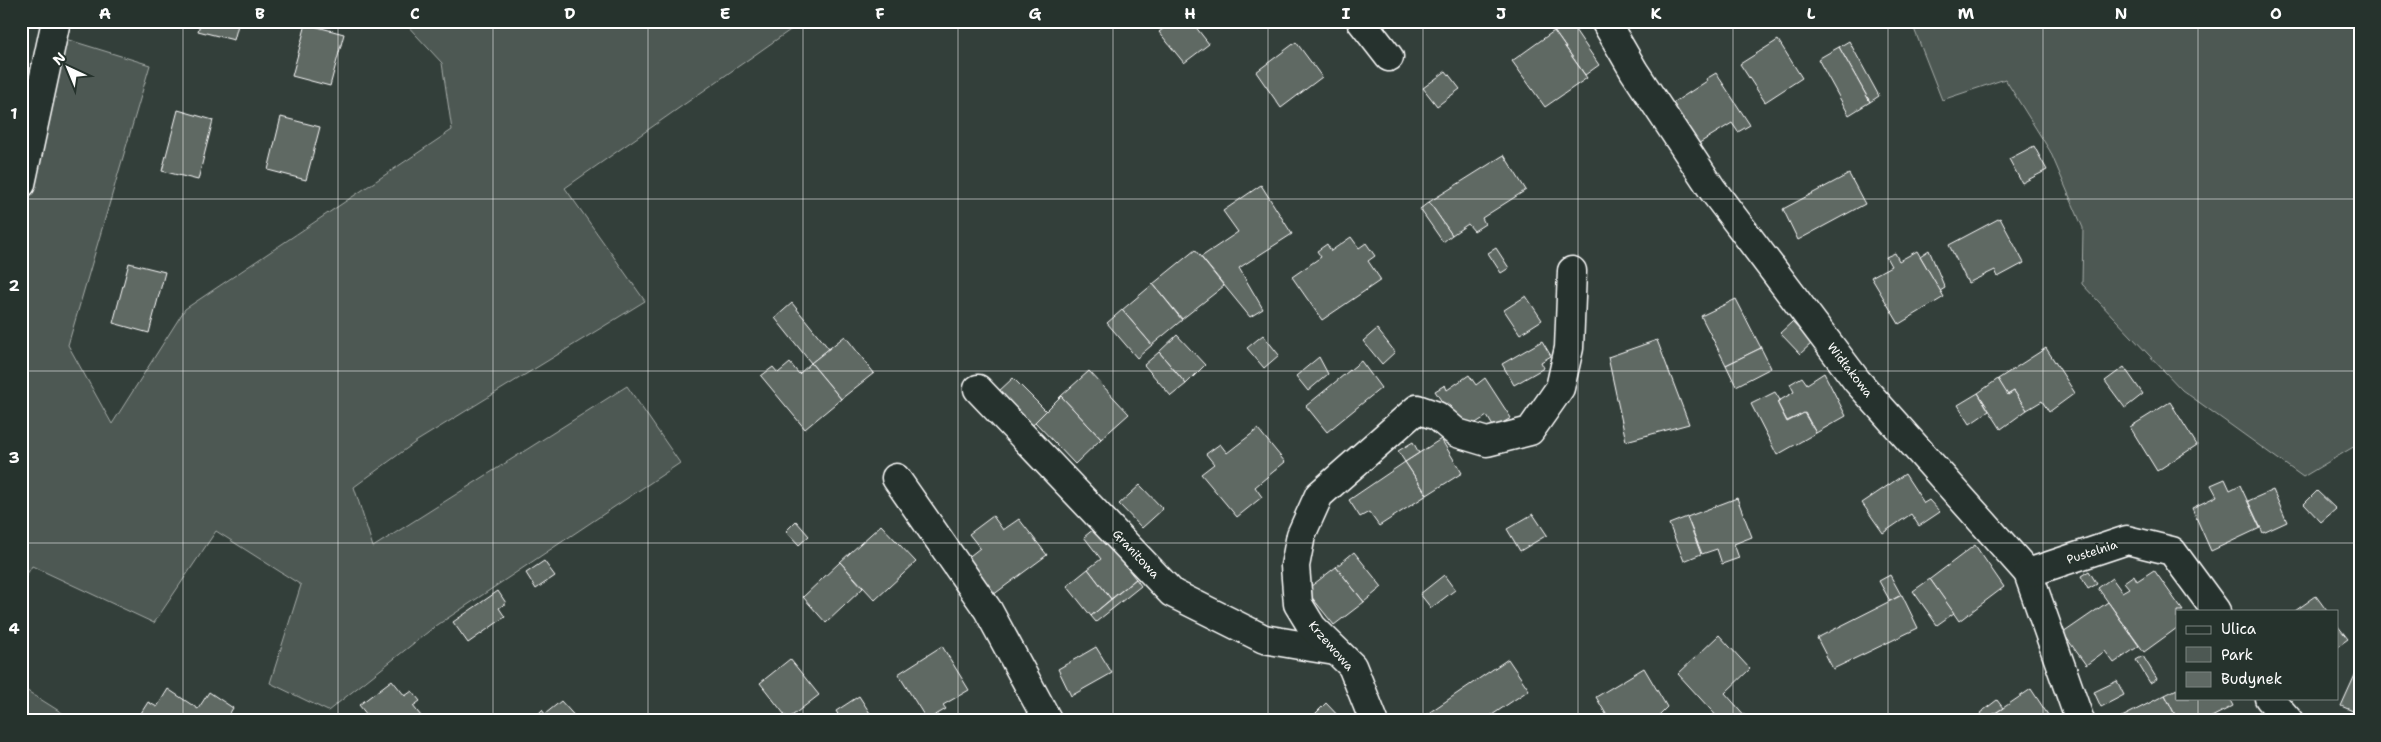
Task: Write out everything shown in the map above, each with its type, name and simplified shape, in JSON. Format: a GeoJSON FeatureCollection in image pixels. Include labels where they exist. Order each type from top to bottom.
{"type":"FeatureCollection","features":[{"type":"Feature","properties":{"kind":"street"},"geometry":{"type":"LineString","coordinates":[[21,184],[56,21]]}},
{"type":"Feature","properties":{"kind":"street"},"geometry":{"type":"LineString","coordinates":[[1361,21],[1390,57]]}},
{"type":"Feature","properties":{"kind":"street","name":"Widłakowa"},"geometry":{"type":"LineString","coordinates":[[1605,21],[1634,71],[1712,189],[1857,381],[2028,573],[2080,721]]}},
{"type":"Feature","properties":{"kind":"street","name":"Krzewowa"},"geometry":{"type":"LineString","coordinates":[[1374,721],[1352,666],[1312,627],[1298,604],[1295,566],[1301,535],[1319,494],[1417,408],[1437,416],[1457,432],[1486,442],[1530,431],[1560,388],[1569,348],[1572,271]]}},
{"type":"Feature","properties":{"kind":"street","name":"Granitowa"},"geometry":{"type":"LineString","coordinates":[[978,389],[1172,593],[1264,639],[1335,651]]}},
{"type":"Feature","properties":{"kind":"street"},"geometry":{"type":"LineString","coordinates":[[896,478],[988,610],[1048,721]]}},
{"type":"Feature","properties":{"kind":"street","name":"Pustelnia"},"geometry":{"type":"LineString","coordinates":[[2028,573],[2127,540],[2172,551],[2209,598],[2215,610]]}},
{"type":"Feature","properties":{"kind":"street"},"geometry":{"type":"LineString","coordinates":[[2271,700],[2289,721]]}},
{"type":"Feature","properties":{"kind":"green space"},"geometry":{"type":"Polygon","coordinates":[[[403,21],[803,21],[565,188],[645,301],[417,441],[354,487],[373,547],[627,386],[680,463],[433,628],[328,711],[270,683],[301,585],[216,531],[154,623],[32,566],[21,584],[21,245],[59,37],[150,65],[68,345],[112,424],[185,309],[452,130],[442,63],[403,21]]]}},
{"type":"Feature","properties":{"kind":"green space"},"geometry":{"type":"Polygon","coordinates":[[[1911,21],[2360,21],[2360,443],[2303,477],[2182,390],[2082,284],[2083,228],[2050,151],[2005,79],[1942,100],[1911,21]]]}},
{"type":"Feature","properties":{"kind":"green space"},"geometry":{"type":"Polygon","coordinates":[[[21,687],[75,721],[21,721],[21,687]]]}},
{"type":"Feature","properties":{"kind":"building"},"geometry":{"type":"Polygon","coordinates":[[[201,21],[239,21],[234,40],[198,31],[201,21]]]}},
{"type":"Feature","properties":{"kind":"building"},"geometry":{"type":"Polygon","coordinates":[[[1173,21],[1191,21],[1209,44],[1184,63],[1159,32],[1173,21]]]}},
{"type":"Feature","properties":{"kind":"building"},"geometry":{"type":"Polygon","coordinates":[[[1569,21],[1599,65],[1585,75],[1554,31],[1569,21]]]}},
{"type":"Feature","properties":{"kind":"building"},"geometry":{"type":"Polygon","coordinates":[[[306,24],[344,34],[330,86],[292,76],[306,24]]]}},
{"type":"Feature","properties":{"kind":"building"},"geometry":{"type":"Polygon","coordinates":[[[1554,31],[1587,78],[1545,107],[1512,61],[1554,31]]]}},
{"type":"Feature","properties":{"kind":"building"},"geometry":{"type":"Polygon","coordinates":[[[1778,40],[1802,78],[1765,102],[1740,64],[1778,40]]]}},
{"type":"Feature","properties":{"kind":"building"},"geometry":{"type":"Polygon","coordinates":[[[1849,41],[1879,96],[1870,102],[1839,47],[1849,41]]]}},
{"type":"Feature","properties":{"kind":"building"},"geometry":{"type":"Polygon","coordinates":[[[1296,42],[1322,77],[1281,108],[1256,72],[1296,42]]]}},
{"type":"Feature","properties":{"kind":"building"},"geometry":{"type":"Polygon","coordinates":[[[1839,47],[1870,102],[1849,115],[1818,59],[1839,47]]]}},
{"type":"Feature","properties":{"kind":"building"},"geometry":{"type":"Polygon","coordinates":[[[1446,71],[1460,89],[1437,106],[1423,88],[1446,71]]]}},
{"type":"Feature","properties":{"kind":"building"},"geometry":{"type":"Polygon","coordinates":[[[1716,73],[1750,125],[1738,132],[1732,123],[1696,145],[1670,105],[1716,73]]]}},
{"type":"Feature","properties":{"kind":"building"},"geometry":{"type":"Polygon","coordinates":[[[178,110],[213,120],[198,180],[162,171],[178,110]]]}},
{"type":"Feature","properties":{"kind":"building"},"geometry":{"type":"Polygon","coordinates":[[[281,117],[320,127],[306,180],[268,170],[281,117]]]}},
{"type":"Feature","properties":{"kind":"building"},"geometry":{"type":"Polygon","coordinates":[[[2034,146],[2047,170],[2022,183],[2009,159],[2034,146]]]}},
{"type":"Feature","properties":{"kind":"building"},"geometry":{"type":"Polygon","coordinates":[[[1504,155],[1526,190],[1482,218],[1485,224],[1474,231],[1468,224],[1452,235],[1429,202],[1504,155]]]}},
{"type":"Feature","properties":{"kind":"building"},"geometry":{"type":"Polygon","coordinates":[[[1849,174],[1865,204],[1798,240],[1783,209],[1849,174]]]}},
{"type":"Feature","properties":{"kind":"building"},"geometry":{"type":"Polygon","coordinates":[[[1261,185],[1292,234],[1239,268],[1263,309],[1250,317],[1201,257],[1238,232],[1223,211],[1261,185]]]}},
{"type":"Feature","properties":{"kind":"building"},"geometry":{"type":"Polygon","coordinates":[[[1429,202],[1452,235],[1443,242],[1420,209],[1429,202]]]}},
{"type":"Feature","properties":{"kind":"building"},"geometry":{"type":"Polygon","coordinates":[[[2000,218],[2024,263],[1998,277],[1995,270],[1968,283],[1949,245],[2000,218]]]}},
{"type":"Feature","properties":{"kind":"building"},"geometry":{"type":"Polygon","coordinates":[[[1351,237],[1359,248],[1366,243],[1375,256],[1368,261],[1381,280],[1322,320],[1292,277],[1321,257],[1317,251],[1327,244],[1331,251],[1351,237]]]}},
{"type":"Feature","properties":{"kind":"building"},"geometry":{"type":"Polygon","coordinates":[[[1496,248],[1509,268],[1501,273],[1488,253],[1496,248]]]}},
{"type":"Feature","properties":{"kind":"building"},"geometry":{"type":"Polygon","coordinates":[[[1195,250],[1224,286],[1182,319],[1153,284],[1195,250]]]}},
{"type":"Feature","properties":{"kind":"building"},"geometry":{"type":"Polygon","coordinates":[[[1929,250],[1945,288],[1940,291],[1920,256],[1929,250]]]}},
{"type":"Feature","properties":{"kind":"building"},"geometry":{"type":"Polygon","coordinates":[[[1917,251],[1944,297],[1899,324],[1871,277],[1891,266],[1886,257],[1895,253],[1899,261],[1917,251]]]}},
{"type":"Feature","properties":{"kind":"building"},"geometry":{"type":"Polygon","coordinates":[[[129,263],[165,272],[149,333],[113,323],[129,263]]]}},
{"type":"Feature","properties":{"kind":"building"},"geometry":{"type":"Polygon","coordinates":[[[1153,284],[1182,320],[1152,345],[1122,310],[1153,284]]]}},
{"type":"Feature","properties":{"kind":"building"},"geometry":{"type":"Polygon","coordinates":[[[1526,296],[1542,320],[1520,334],[1504,310],[1526,296]]]}},
{"type":"Feature","properties":{"kind":"building"},"geometry":{"type":"Polygon","coordinates":[[[1736,299],[1761,348],[1726,365],[1701,316],[1736,299]]]}},
{"type":"Feature","properties":{"kind":"building"},"geometry":{"type":"Polygon","coordinates":[[[792,303],[829,349],[811,363],[775,318],[792,303]]]}},
{"type":"Feature","properties":{"kind":"building"},"geometry":{"type":"Polygon","coordinates":[[[1122,310],[1152,345],[1137,358],[1107,323],[1122,310]]]}},
{"type":"Feature","properties":{"kind":"building"},"geometry":{"type":"Polygon","coordinates":[[[1792,322],[1812,343],[1800,354],[1780,333],[1792,322]]]}},
{"type":"Feature","properties":{"kind":"building"},"geometry":{"type":"Polygon","coordinates":[[[1377,329],[1395,352],[1382,364],[1363,341],[1377,329]]]}},
{"type":"Feature","properties":{"kind":"building"},"geometry":{"type":"Polygon","coordinates":[[[1177,335],[1205,365],[1186,384],[1159,352],[1177,335]]]}},
{"type":"Feature","properties":{"kind":"building"},"geometry":{"type":"Polygon","coordinates":[[[1263,335],[1279,355],[1264,368],[1247,348],[1263,335]]]}},
{"type":"Feature","properties":{"kind":"building"},"geometry":{"type":"Polygon","coordinates":[[[845,336],[874,373],[841,399],[811,363],[845,336]]]}},
{"type":"Feature","properties":{"kind":"building"},"geometry":{"type":"Polygon","coordinates":[[[1657,340],[1689,424],[1626,441],[1608,357],[1657,340]]]}},
{"type":"Feature","properties":{"kind":"building"},"geometry":{"type":"Polygon","coordinates":[[[1542,341],[1551,356],[1541,362],[1544,368],[1514,385],[1502,364],[1542,341]]]}},
{"type":"Feature","properties":{"kind":"building"},"geometry":{"type":"Polygon","coordinates":[[[1761,348],[1771,368],[1736,386],[1726,365],[1761,348]]]}},
{"type":"Feature","properties":{"kind":"building"},"geometry":{"type":"Polygon","coordinates":[[[2046,348],[2075,393],[2049,412],[2042,401],[2027,410],[2014,391],[2007,395],[1998,379],[2046,348]]]}},
{"type":"Feature","properties":{"kind":"building"},"geometry":{"type":"Polygon","coordinates":[[[1159,352],[1186,384],[1171,396],[1144,365],[1159,352]]]}},
{"type":"Feature","properties":{"kind":"building"},"geometry":{"type":"Polygon","coordinates":[[[1319,357],[1328,374],[1308,391],[1296,376],[1319,357]]]}},
{"type":"Feature","properties":{"kind":"building"},"geometry":{"type":"Polygon","coordinates":[[[1361,361],[1381,388],[1327,432],[1306,406],[1361,361]]]}},
{"type":"Feature","properties":{"kind":"building"},"geometry":{"type":"Polygon","coordinates":[[[790,363],[799,374],[811,363],[841,399],[805,429],[761,376],[773,367],[778,373],[790,363]]]}},
{"type":"Feature","properties":{"kind":"building"},"geometry":{"type":"Polygon","coordinates":[[[2124,367],[2143,394],[2125,408],[2105,381],[2124,367]]]}},
{"type":"Feature","properties":{"kind":"building"},"geometry":{"type":"Polygon","coordinates":[[[1089,371],[1129,414],[1101,439],[1061,396],[1089,371]]]}},
{"type":"Feature","properties":{"kind":"building"},"geometry":{"type":"Polygon","coordinates":[[[1824,373],[1846,416],[1816,433],[1805,413],[1787,421],[1777,402],[1794,392],[1790,384],[1802,377],[1807,384],[1824,373]]]}},
{"type":"Feature","properties":{"kind":"building"},"geometry":{"type":"Polygon","coordinates":[[[1469,375],[1476,385],[1485,378],[1511,418],[1494,428],[1487,416],[1466,429],[1448,403],[1444,405],[1435,391],[1445,385],[1447,390],[1469,375]]]}},
{"type":"Feature","properties":{"kind":"building"},"geometry":{"type":"Polygon","coordinates":[[[1013,378],[1046,411],[1031,427],[998,392],[1013,378]]]}},
{"type":"Feature","properties":{"kind":"building"},"geometry":{"type":"Polygon","coordinates":[[[1998,379],[2008,395],[2014,391],[2027,410],[2001,429],[1978,393],[1998,379]]]}},
{"type":"Feature","properties":{"kind":"building"},"geometry":{"type":"Polygon","coordinates":[[[1775,392],[1780,400],[1777,402],[1787,422],[1804,413],[1816,433],[1777,455],[1751,404],[1775,392]]]}},
{"type":"Feature","properties":{"kind":"building"},"geometry":{"type":"Polygon","coordinates":[[[1978,393],[1989,411],[1970,424],[1958,405],[1978,393]]]}},
{"type":"Feature","properties":{"kind":"building"},"geometry":{"type":"Polygon","coordinates":[[[1061,396],[1101,439],[1075,464],[1035,422],[1061,396]]]}},
{"type":"Feature","properties":{"kind":"building"},"geometry":{"type":"Polygon","coordinates":[[[2170,402],[2197,445],[2157,471],[2130,427],[2170,402]]]}},
{"type":"Feature","properties":{"kind":"building"},"geometry":{"type":"Polygon","coordinates":[[[1258,429],[1285,462],[1255,487],[1262,497],[1237,517],[1201,474],[1214,464],[1206,454],[1220,444],[1227,453],[1258,429]]]}},
{"type":"Feature","properties":{"kind":"building"},"geometry":{"type":"Polygon","coordinates":[[[1441,439],[1462,473],[1427,495],[1405,462],[1441,439]]]}},
{"type":"Feature","properties":{"kind":"building"},"geometry":{"type":"Polygon","coordinates":[[[1413,442],[1419,453],[1405,462],[1398,451],[1413,442]]]}},
{"type":"Feature","properties":{"kind":"building"},"geometry":{"type":"Polygon","coordinates":[[[1405,462],[1427,495],[1379,526],[1369,512],[1360,517],[1349,500],[1405,462]]]}},
{"type":"Feature","properties":{"kind":"building"},"geometry":{"type":"Polygon","coordinates":[[[1905,474],[1924,503],[1929,500],[1940,512],[1919,526],[1911,514],[1883,533],[1862,503],[1905,474]]]}},
{"type":"Feature","properties":{"kind":"building"},"geometry":{"type":"Polygon","coordinates":[[[2225,479],[2230,490],[2240,485],[2260,528],[2211,551],[2192,508],[2217,496],[2211,485],[2225,479]]]}},
{"type":"Feature","properties":{"kind":"building"},"geometry":{"type":"Polygon","coordinates":[[[1140,485],[1163,509],[1142,528],[1119,504],[1140,485]]]}},
{"type":"Feature","properties":{"kind":"building"},"geometry":{"type":"Polygon","coordinates":[[[2273,490],[2287,522],[2263,533],[2248,501],[2273,490]]]}},
{"type":"Feature","properties":{"kind":"building"},"geometry":{"type":"Polygon","coordinates":[[[2317,491],[2336,509],[2321,522],[2304,504],[2317,491]]]}},
{"type":"Feature","properties":{"kind":"building"},"geometry":{"type":"Polygon","coordinates":[[[1737,498],[1752,537],[1734,544],[1739,558],[1722,564],[1717,549],[1702,554],[1687,517],[1737,498]]]}},
{"type":"Feature","properties":{"kind":"building"},"geometry":{"type":"Polygon","coordinates":[[[1533,514],[1547,535],[1520,551],[1507,529],[1533,514]]]}},
{"type":"Feature","properties":{"kind":"building"},"geometry":{"type":"Polygon","coordinates":[[[993,516],[1003,530],[1019,519],[1047,555],[993,595],[966,559],[980,548],[969,534],[993,516]]]}},
{"type":"Feature","properties":{"kind":"building"},"geometry":{"type":"Polygon","coordinates":[[[1687,517],[1701,554],[1684,561],[1669,524],[1687,517]]]}},
{"type":"Feature","properties":{"kind":"building"},"geometry":{"type":"Polygon","coordinates":[[[796,521],[809,536],[799,545],[786,531],[796,521]]]}},
{"type":"Feature","properties":{"kind":"building"},"geometry":{"type":"Polygon","coordinates":[[[881,525],[916,562],[875,600],[840,562],[881,525]]]}},
{"type":"Feature","properties":{"kind":"building"},"geometry":{"type":"Polygon","coordinates":[[[1095,528],[1136,579],[1111,599],[1088,569],[1101,559],[1084,537],[1095,528]]]}},
{"type":"Feature","properties":{"kind":"building"},"geometry":{"type":"Polygon","coordinates":[[[1975,545],[2004,587],[1959,621],[1930,579],[1975,545]]]}},
{"type":"Feature","properties":{"kind":"building"},"geometry":{"type":"Polygon","coordinates":[[[1354,552],[1382,587],[1364,602],[1336,567],[1354,552]]]}},
{"type":"Feature","properties":{"kind":"building"},"geometry":{"type":"Polygon","coordinates":[[[544,561],[555,576],[536,589],[526,573],[544,561]]]}},
{"type":"Feature","properties":{"kind":"building"},"geometry":{"type":"Polygon","coordinates":[[[840,562],[863,588],[826,623],[803,597],[840,562]]]}},
{"type":"Feature","properties":{"kind":"building"},"geometry":{"type":"Polygon","coordinates":[[[1336,567],[1364,602],[1334,625],[1306,590],[1336,567]]]}},
{"type":"Feature","properties":{"kind":"building"},"geometry":{"type":"Polygon","coordinates":[[[1088,569],[1111,599],[1091,616],[1067,586],[1088,569]]]}},
{"type":"Feature","properties":{"kind":"building"},"geometry":{"type":"Polygon","coordinates":[[[2154,570],[2182,610],[2176,610],[2176,629],[2144,652],[2098,588],[2112,578],[2122,592],[2129,588],[2124,582],[2134,575],[2137,581],[2154,570]]]}},
{"type":"Feature","properties":{"kind":"building"},"geometry":{"type":"Polygon","coordinates":[[[2089,571],[2097,584],[2088,589],[2081,576],[2089,571]]]}},
{"type":"Feature","properties":{"kind":"building"},"geometry":{"type":"Polygon","coordinates":[[[1444,575],[1455,590],[1431,608],[1420,594],[1444,575]]]}},
{"type":"Feature","properties":{"kind":"building"},"geometry":{"type":"Polygon","coordinates":[[[1890,575],[1901,595],[1890,601],[1879,581],[1890,575]]]}},
{"type":"Feature","properties":{"kind":"building"},"geometry":{"type":"Polygon","coordinates":[[[1136,579],[1141,586],[1096,622],[1091,616],[1136,579]]]}},
{"type":"Feature","properties":{"kind":"building"},"geometry":{"type":"Polygon","coordinates":[[[1930,579],[1954,613],[1937,625],[1913,591],[1930,579]]]}},
{"type":"Feature","properties":{"kind":"building"},"geometry":{"type":"Polygon","coordinates":[[[498,591],[506,603],[499,608],[505,617],[468,643],[453,622],[498,591]]]}},
{"type":"Feature","properties":{"kind":"building"},"geometry":{"type":"Polygon","coordinates":[[[1902,595],[1918,628],[1833,669],[1817,638],[1902,595]]]}},
{"type":"Feature","properties":{"kind":"building"},"geometry":{"type":"Polygon","coordinates":[[[2316,596],[2326,610],[2296,610],[2316,596]]]}},
{"type":"Feature","properties":{"kind":"building"},"geometry":{"type":"Polygon","coordinates":[[[2108,602],[2139,646],[2114,663],[2105,651],[2086,665],[2063,633],[2108,602]]]}},
{"type":"Feature","properties":{"kind":"building"},"geometry":{"type":"Polygon","coordinates":[[[2338,626],[2348,639],[2338,646],[2338,626]]]}},
{"type":"Feature","properties":{"kind":"building"},"geometry":{"type":"Polygon","coordinates":[[[1719,635],[1750,669],[1725,693],[1747,718],[1745,721],[1721,721],[1678,674],[1719,635]]]}},
{"type":"Feature","properties":{"kind":"building"},"geometry":{"type":"Polygon","coordinates":[[[942,646],[969,690],[943,705],[946,709],[927,720],[898,674],[942,646]]]}},
{"type":"Feature","properties":{"kind":"building"},"geometry":{"type":"Polygon","coordinates":[[[1096,647],[1112,673],[1071,696],[1058,669],[1096,647]]]}},
{"type":"Feature","properties":{"kind":"building"},"geometry":{"type":"Polygon","coordinates":[[[2143,656],[2157,679],[2150,683],[2136,660],[2143,656]]]}},
{"type":"Feature","properties":{"kind":"building"},"geometry":{"type":"Polygon","coordinates":[[[790,659],[819,695],[788,719],[760,683],[790,659]]]}},
{"type":"Feature","properties":{"kind":"building"},"geometry":{"type":"Polygon","coordinates":[[[1508,659],[1529,690],[1483,721],[1428,721],[1424,716],[1508,659]]]}},
{"type":"Feature","properties":{"kind":"building"},"geometry":{"type":"Polygon","coordinates":[[[2360,664],[2360,714],[2341,706],[2360,664]]]}},
{"type":"Feature","properties":{"kind":"building"},"geometry":{"type":"Polygon","coordinates":[[[1644,668],[1667,707],[1653,721],[1610,721],[1596,697],[1644,668]]]}},
{"type":"Feature","properties":{"kind":"building"},"geometry":{"type":"Polygon","coordinates":[[[392,680],[405,696],[412,691],[420,701],[413,706],[425,721],[372,721],[359,705],[392,680]]]}},
{"type":"Feature","properties":{"kind":"building"},"geometry":{"type":"Polygon","coordinates":[[[2117,681],[2124,695],[2101,707],[2094,692],[2117,681]]]}},
{"type":"Feature","properties":{"kind":"building"},"geometry":{"type":"Polygon","coordinates":[[[168,689],[198,709],[209,692],[233,708],[225,721],[136,721],[148,702],[157,707],[168,689]]]}},
{"type":"Feature","properties":{"kind":"building"},"geometry":{"type":"Polygon","coordinates":[[[2031,689],[2052,721],[1983,721],[2003,708],[2031,689]]]}},
{"type":"Feature","properties":{"kind":"building"},"geometry":{"type":"Polygon","coordinates":[[[2176,690],[2176,700],[2230,700],[2233,706],[2204,721],[2178,721],[2165,695],[2176,690]]]}},
{"type":"Feature","properties":{"kind":"building"},"geometry":{"type":"Polygon","coordinates":[[[2165,695],[2178,721],[2121,721],[2120,718],[2165,695]]]}},
{"type":"Feature","properties":{"kind":"building"},"geometry":{"type":"Polygon","coordinates":[[[859,696],[875,721],[842,721],[836,711],[859,696]]]}},
{"type":"Feature","properties":{"kind":"building"},"geometry":{"type":"Polygon","coordinates":[[[1997,700],[2003,708],[1984,720],[1980,713],[1997,700]]]}},
{"type":"Feature","properties":{"kind":"building"},"geometry":{"type":"Polygon","coordinates":[[[561,701],[579,721],[531,721],[542,710],[545,714],[561,701]]]}},
{"type":"Feature","properties":{"kind":"building"},"geometry":{"type":"Polygon","coordinates":[[[1326,703],[1343,721],[1308,721],[1326,703]]]}}]}
